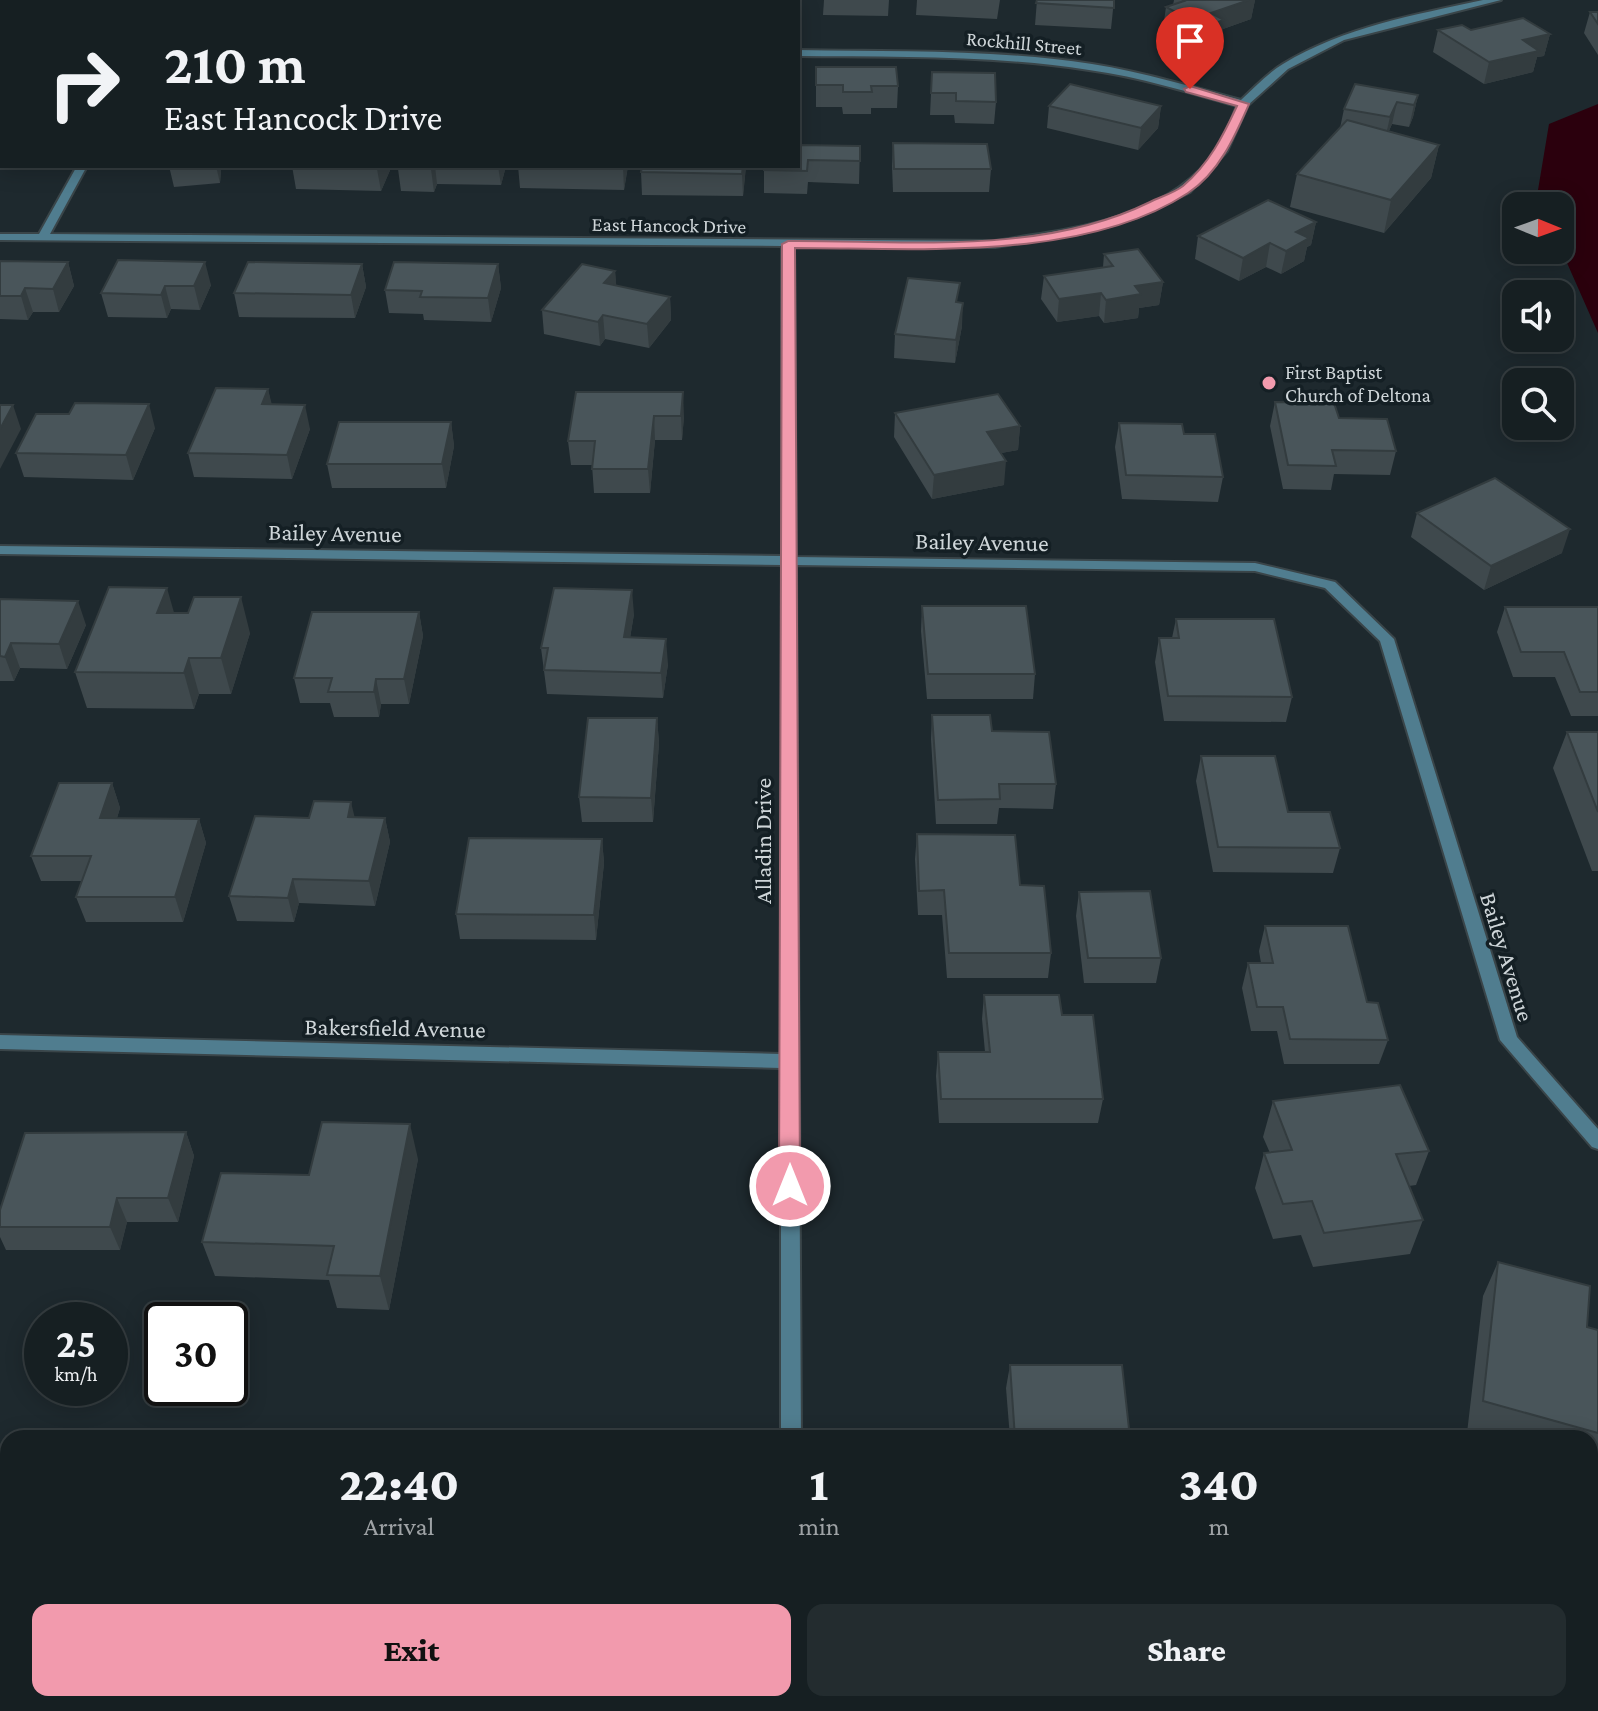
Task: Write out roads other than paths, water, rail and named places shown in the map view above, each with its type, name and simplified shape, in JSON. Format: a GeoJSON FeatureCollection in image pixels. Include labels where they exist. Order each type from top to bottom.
{"type":"FeatureCollection","features":[{"type":"Feature","properties":{"kind":"street","name":"East Hancock Drive"},"geometry":{"type":"LineString","coordinates":[[0,237],[995,244],[1080,231],[1134,215],[1186,190],[1222,151],[1243,104],[1284,67],[1341,38],[1412,18],[1496,0]]}},
{"type":"Feature","properties":{"kind":"street","name":"Rockhill Street"},"geometry":{"type":"LineString","coordinates":[[800,53],[978,56],[1087,66],[1136,75],[1243,104]]}},
{"type":"Feature","properties":{"kind":"street"},"geometry":{"type":"LineString","coordinates":[[43,237],[81,168]]}},
{"type":"Feature","properties":{"kind":"street","name":"Alladin Drive"},"geometry":{"type":"LineString","coordinates":[[788,244],[791,1430]]}},
{"type":"Feature","properties":{"kind":"street","name":"Bailey Avenue"},"geometry":{"type":"LineString","coordinates":[[0,550],[1255,567],[1330,585],[1387,639],[1509,1040],[1598,1142]]}},
{"type":"Feature","properties":{"kind":"street","name":"Bakersfield Avenue"},"geometry":{"type":"LineString","coordinates":[[0,1042],[789,1061]]}},
{"type":"Feature","properties":{"kind":"place","name":"First Baptist Church of Deltona"},"geometry":{"type":"Point","coordinates":[1269,383]}}]}
